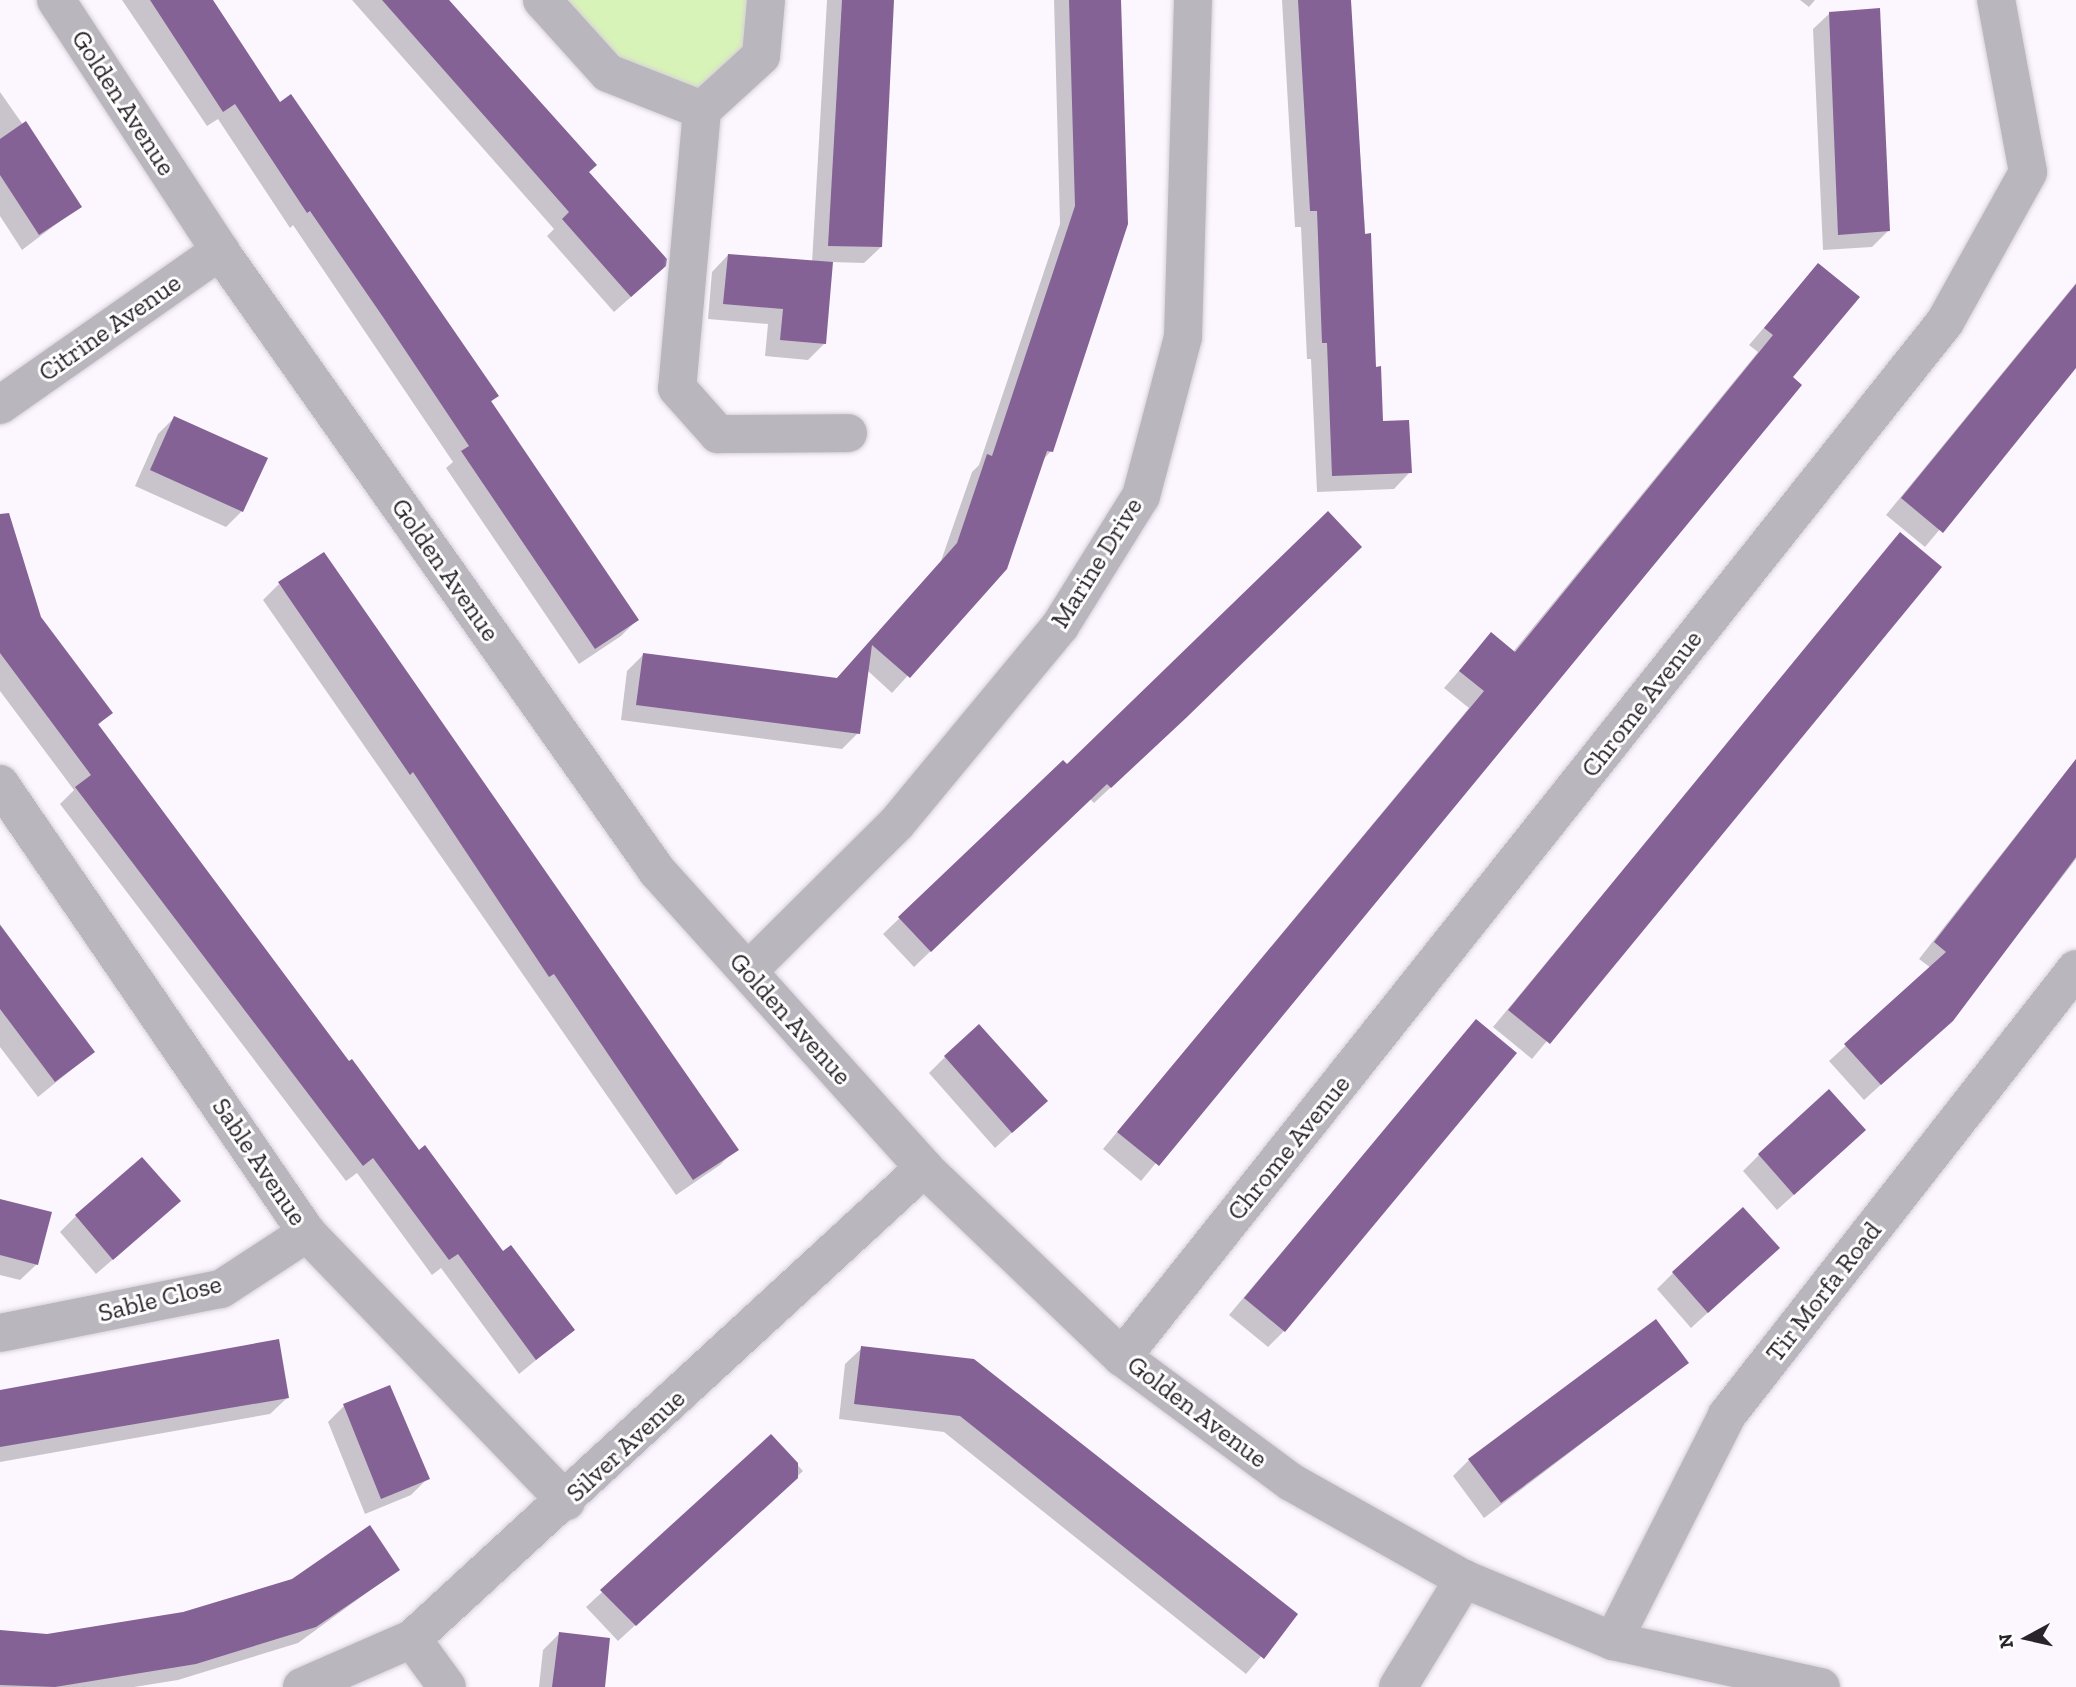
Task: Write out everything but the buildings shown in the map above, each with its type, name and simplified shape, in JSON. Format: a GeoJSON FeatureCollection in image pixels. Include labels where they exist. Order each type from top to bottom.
{"type":"FeatureCollection","features":[{"type":"Feature","properties":{"kind":"street","name":"Golden Avenue"},"geometry":{"type":"LineString","coordinates":[[56,0],[220,251],[657,871],[924,1168],[1122,1357],[1292,1482],[1464,1579],[1613,1641],[1821,1687]]}},
{"type":"Feature","properties":{"kind":"street"},"geometry":{"type":"LineString","coordinates":[[542,0],[608,73],[702,110]]}},
{"type":"Feature","properties":{"kind":"street"},"geometry":{"type":"LineString","coordinates":[[766,0],[761,56],[702,110],[677,388],[718,434],[848,433]]}},
{"type":"Feature","properties":{"kind":"street","name":"Marine Drive"},"geometry":{"type":"LineString","coordinates":[[748,971],[897,823],[1043,647],[1141,496],[1183,337],[1193,0]]}},
{"type":"Feature","properties":{"kind":"street","name":"Chrome Avenue"},"geometry":{"type":"LineString","coordinates":[[1122,1357],[1945,322],[2028,172],[1996,0]]}},
{"type":"Feature","properties":{"kind":"street","name":"Citrine Avenue"},"geometry":{"type":"LineString","coordinates":[[0,405],[220,251]]}},
{"type":"Feature","properties":{"kind":"street","name":"Sable Avenue"},"geometry":{"type":"LineString","coordinates":[[0,784],[307,1233],[566,1501]]}},
{"type":"Feature","properties":{"kind":"street","name":"Tir Morfa Road"},"geometry":{"type":"LineString","coordinates":[[1613,1641],[1727,1415],[2076,969]]}},
{"type":"Feature","properties":{"kind":"street","name":"Silver Avenue"},"geometry":{"type":"LineString","coordinates":[[302,1687],[412,1639],[566,1501],[924,1168]]}},
{"type":"Feature","properties":{"kind":"street","name":"Sable Close"},"geometry":{"type":"LineString","coordinates":[[0,1332],[220,1289],[307,1233]]}},
{"type":"Feature","properties":{"kind":"street"},"geometry":{"type":"LineString","coordinates":[[1398,1687],[1464,1579]]}},
{"type":"Feature","properties":{"kind":"street"},"geometry":{"type":"LineString","coordinates":[[412,1639],[447,1687]]}},
{"type":"Feature","properties":{"kind":"green space"},"geometry":{"type":"Polygon","coordinates":[[[555,0],[751,0],[749,54],[700,100],[614,67],[555,0]]]}}]}
